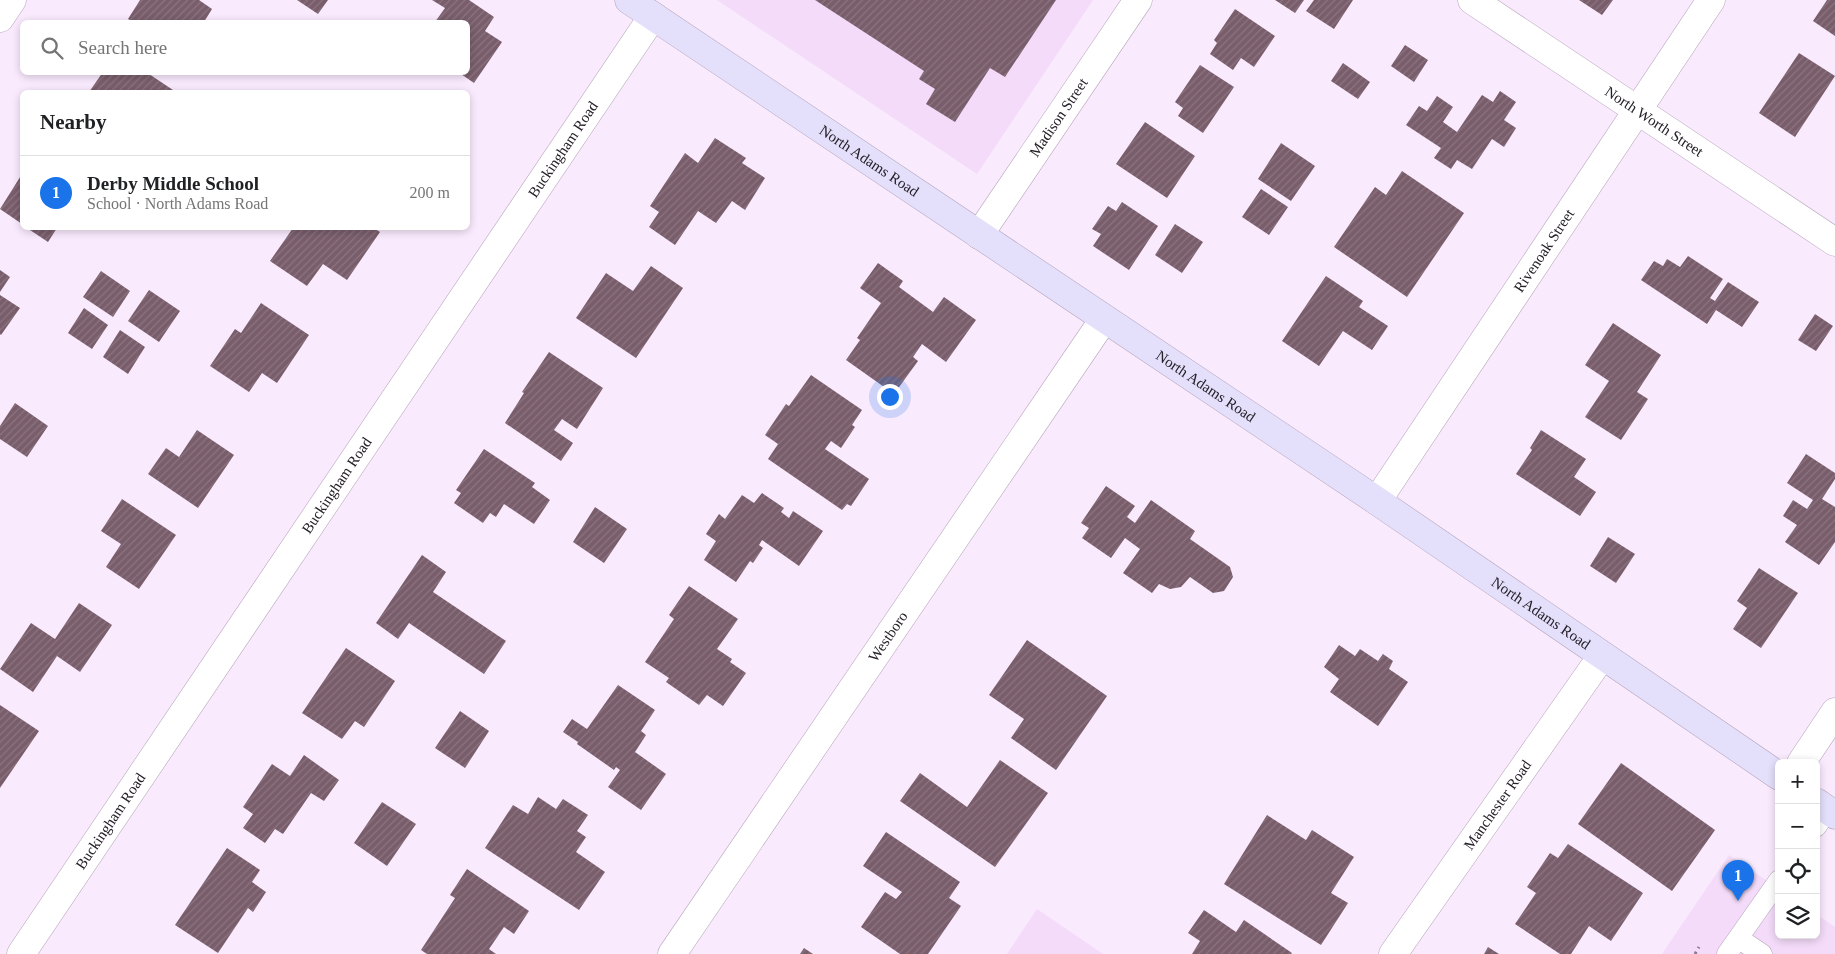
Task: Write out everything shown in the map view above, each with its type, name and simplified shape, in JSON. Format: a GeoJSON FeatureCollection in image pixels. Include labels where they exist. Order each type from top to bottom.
{"type":"FeatureCollection","features":[{"type":"Feature","properties":{"kind":"main road","name":"North Adams Road"},"geometry":{"type":"LineString","coordinates":[[628,0],[1377,501],[1775,773]]}},
{"type":"Feature","properties":{"kind":"street"},"geometry":{"type":"LineString","coordinates":[[0,18],[12,0]]}},
{"type":"Feature","properties":{"kind":"street","name":"Madison Street"},"geometry":{"type":"LineString","coordinates":[[979,234],[1138,0]]}},
{"type":"Feature","properties":{"kind":"street","name":"North Worth Street"},"geometry":{"type":"LineString","coordinates":[[1472,0],[1835,242]]}},
{"type":"Feature","properties":{"kind":"street","name":"Rivenoak Street"},"geometry":{"type":"LineString","coordinates":[[1377,501],[1711,0]]}},
{"type":"Feature","properties":{"kind":"street","name":"Buckingham Road"},"geometry":{"type":"LineString","coordinates":[[21,954],[653,16]]}},
{"type":"Feature","properties":{"kind":"street","name":"Westboro"},"geometry":{"type":"LineString","coordinates":[[672,954],[1104,318]]}},
{"type":"Feature","properties":{"kind":"street","name":"Manchester Road"},"geometry":{"type":"LineString","coordinates":[[1393,954],[1602,656]]}},
{"type":"Feature","properties":{"kind":"street"},"geometry":{"type":"LineString","coordinates":[[1804,759],[1835,712]]}},
{"type":"Feature","properties":{"kind":"lane"},"geometry":{"type":"LineString","coordinates":[[1762,954],[1732,946],[1775,886]]}},
{"type":"Feature","properties":{"kind":"shaded area"},"geometry":{"type":"Polygon","coordinates":[[[717,0],[1093,0],[977,174],[717,0]]]}},
{"type":"Feature","properties":{"kind":"shaded area"},"geometry":{"type":"Polygon","coordinates":[[[1729,855],[1775,886],[1775,939],[1820,939],[1820,917],[1835,927],[1835,954],[1662,954],[1729,855]]]}},
{"type":"Feature","properties":{"kind":"shaded area"},"geometry":{"type":"Polygon","coordinates":[[[1037,909],[1103,954],[1007,954],[1037,909]]]}},
{"type":"Feature","properties":{"kind":"building"},"geometry":{"type":"Polygon","coordinates":[[[140,0],[199,0],[212,9],[205,20],[128,19],[140,0]]]}},
{"type":"Feature","properties":{"kind":"building"},"geometry":{"type":"Polygon","coordinates":[[[297,0],[328,0],[318,14],[297,0]]]}},
{"type":"Feature","properties":{"kind":"building"},"geometry":{"type":"Polygon","coordinates":[[[432,0],[469,0],[494,17],[485,31],[502,42],[474,83],[462,75],[470,75],[470,20],[436,20],[445,8],[432,0]]]}},
{"type":"Feature","properties":{"kind":"building"},"geometry":{"type":"Polygon","coordinates":[[[815,0],[1056,0],[1005,77],[990,68],[955,122],[926,104],[935,89],[919,79],[924,71],[815,0]]]}},
{"type":"Feature","properties":{"kind":"building"},"geometry":{"type":"Polygon","coordinates":[[[1275,0],[1304,0],[1295,13],[1275,0]]]}},
{"type":"Feature","properties":{"kind":"building"},"geometry":{"type":"Polygon","coordinates":[[[1314,0],[1353,0],[1334,29],[1306,11],[1314,0]]]}},
{"type":"Feature","properties":{"kind":"building"},"geometry":{"type":"Polygon","coordinates":[[[1579,0],[1613,0],[1602,15],[1579,0]]]}},
{"type":"Feature","properties":{"kind":"building"},"geometry":{"type":"Polygon","coordinates":[[[1827,0],[1835,0],[1835,36],[1813,21],[1827,0]]]}},
{"type":"Feature","properties":{"kind":"building"},"geometry":{"type":"Polygon","coordinates":[[[1235,9],[1275,36],[1254,67],[1241,58],[1233,70],[1210,54],[1217,43],[1214,40],[1235,9]]]}},
{"type":"Feature","properties":{"kind":"building"},"geometry":{"type":"Polygon","coordinates":[[[1405,45],[1428,60],[1414,82],[1391,66],[1405,45]]]}},
{"type":"Feature","properties":{"kind":"building"},"geometry":{"type":"Polygon","coordinates":[[[1799,53],[1835,76],[1795,137],[1759,113],[1799,53]]]}},
{"type":"Feature","properties":{"kind":"building"},"geometry":{"type":"Polygon","coordinates":[[[1343,63],[1370,82],[1358,99],[1331,81],[1343,63]]]}},
{"type":"Feature","properties":{"kind":"building"},"geometry":{"type":"Polygon","coordinates":[[[1200,65],[1234,87],[1203,133],[1178,116],[1183,108],[1175,102],[1200,65]]]}},
{"type":"Feature","properties":{"kind":"building"},"geometry":{"type":"Polygon","coordinates":[[[101,75],[150,75],[173,90],[90,90],[101,75]]]}},
{"type":"Feature","properties":{"kind":"building"},"geometry":{"type":"Polygon","coordinates":[[[1500,91],[1516,102],[1504,120],[1516,128],[1504,147],[1492,139],[1472,169],[1457,160],[1451,169],[1434,158],[1441,148],[1406,125],[1419,106],[1427,111],[1437,96],[1453,107],[1443,122],[1457,132],[1482,95],[1493,102],[1500,91]]]}},
{"type":"Feature","properties":{"kind":"building"},"geometry":{"type":"Polygon","coordinates":[[[1145,122],[1195,156],[1167,198],[1116,164],[1145,122]]]}},
{"type":"Feature","properties":{"kind":"building"},"geometry":{"type":"Polygon","coordinates":[[[715,138],[746,158],[742,163],[765,178],[745,210],[732,201],[716,223],[698,211],[675,245],[649,227],[659,212],[650,206],[685,153],[698,163],[715,138]]]}},
{"type":"Feature","properties":{"kind":"building"},"geometry":{"type":"Polygon","coordinates":[[[1281,143],[1315,166],[1291,201],[1258,179],[1281,143]]]}},
{"type":"Feature","properties":{"kind":"building"},"geometry":{"type":"Polygon","coordinates":[[[1402,171],[1464,213],[1407,297],[1334,247],[1375,187],[1386,195],[1402,171]]]}},
{"type":"Feature","properties":{"kind":"building"},"geometry":{"type":"Polygon","coordinates":[[[20,177],[20,223],[0,209],[20,177]]]}},
{"type":"Feature","properties":{"kind":"building"},"geometry":{"type":"Polygon","coordinates":[[[1261,189],[1288,207],[1269,235],[1242,217],[1261,189]]]}},
{"type":"Feature","properties":{"kind":"building"},"geometry":{"type":"Polygon","coordinates":[[[1122,202],[1158,226],[1129,270],[1093,246],[1101,234],[1092,229],[1108,206],[1116,211],[1122,202]]]}},
{"type":"Feature","properties":{"kind":"building"},"geometry":{"type":"Polygon","coordinates":[[[1175,224],[1203,242],[1182,273],[1155,255],[1175,224]]]}},
{"type":"Feature","properties":{"kind":"building"},"geometry":{"type":"Polygon","coordinates":[[[30,230],[56,230],[48,242],[30,230]]]}},
{"type":"Feature","properties":{"kind":"building"},"geometry":{"type":"Polygon","coordinates":[[[292,230],[377,230],[380,232],[347,280],[323,264],[307,286],[270,261],[292,230]]]}},
{"type":"Feature","properties":{"kind":"building"},"geometry":{"type":"Polygon","coordinates":[[[1688,256],[1723,279],[1710,298],[1715,301],[1728,282],[1759,302],[1742,327],[1716,310],[1707,324],[1641,280],[1654,261],[1663,266],[1667,259],[1680,267],[1688,256]]]}},
{"type":"Feature","properties":{"kind":"building"},"geometry":{"type":"Polygon","coordinates":[[[878,263],[903,281],[899,287],[933,312],[944,297],[976,320],[946,362],[922,344],[913,357],[918,361],[894,394],[846,360],[860,340],[857,338],[881,303],[860,288],[878,263]]]}},
{"type":"Feature","properties":{"kind":"building"},"geometry":{"type":"Polygon","coordinates":[[[651,266],[683,288],[636,358],[576,318],[606,273],[633,291],[651,266]]]}},
{"type":"Feature","properties":{"kind":"building"},"geometry":{"type":"Polygon","coordinates":[[[0,270],[10,277],[0,292],[0,270]]]}},
{"type":"Feature","properties":{"kind":"building"},"geometry":{"type":"Polygon","coordinates":[[[101,271],[130,291],[113,317],[83,297],[101,271]]]}},
{"type":"Feature","properties":{"kind":"building"},"geometry":{"type":"Polygon","coordinates":[[[1326,276],[1363,301],[1359,307],[1388,326],[1372,350],[1343,331],[1319,366],[1282,341],[1326,276]]]}},
{"type":"Feature","properties":{"kind":"building"},"geometry":{"type":"Polygon","coordinates":[[[149,290],[180,311],[159,342],[128,321],[149,290]]]}},
{"type":"Feature","properties":{"kind":"building"},"geometry":{"type":"Polygon","coordinates":[[[0,295],[20,308],[1,335],[0,334],[0,295]]]}},
{"type":"Feature","properties":{"kind":"building"},"geometry":{"type":"Polygon","coordinates":[[[261,303],[309,335],[277,383],[262,373],[249,392],[210,366],[235,329],[241,333],[261,303]]]}},
{"type":"Feature","properties":{"kind":"building"},"geometry":{"type":"Polygon","coordinates":[[[84,308],[108,325],[92,349],[68,333],[84,308]]]}},
{"type":"Feature","properties":{"kind":"building"},"geometry":{"type":"Polygon","coordinates":[[[1815,314],[1833,326],[1816,351],[1798,340],[1815,314]]]}},
{"type":"Feature","properties":{"kind":"building"},"geometry":{"type":"Polygon","coordinates":[[[1613,323],[1661,355],[1637,392],[1648,399],[1621,440],[1585,417],[1609,381],[1585,365],[1613,323]]]}},
{"type":"Feature","properties":{"kind":"building"},"geometry":{"type":"Polygon","coordinates":[[[120,330],[145,347],[128,374],[103,357],[120,330]]]}},
{"type":"Feature","properties":{"kind":"building"},"geometry":{"type":"Polygon","coordinates":[[[549,352],[603,388],[577,429],[562,419],[554,430],[573,443],[561,461],[505,423],[524,393],[522,392],[549,352]]]}},
{"type":"Feature","properties":{"kind":"building"},"geometry":{"type":"Polygon","coordinates":[[[811,375],[862,410],[852,425],[855,427],[841,448],[831,441],[825,449],[869,479],[851,506],[847,504],[842,510],[768,459],[778,444],[765,435],[786,404],[789,406],[811,375]]]}},
{"type":"Feature","properties":{"kind":"building"},"geometry":{"type":"Polygon","coordinates":[[[15,403],[48,426],[27,457],[0,439],[0,426],[15,403]]]}},
{"type":"Feature","properties":{"kind":"building"},"geometry":{"type":"Polygon","coordinates":[[[197,430],[234,455],[198,508],[148,474],[166,448],[179,457],[197,430]]]}},
{"type":"Feature","properties":{"kind":"building"},"geometry":{"type":"Polygon","coordinates":[[[1541,430],[1586,459],[1574,477],[1596,492],[1580,516],[1516,474],[1532,450],[1530,448],[1541,430]]]}},
{"type":"Feature","properties":{"kind":"building"},"geometry":{"type":"Polygon","coordinates":[[[484,449],[535,483],[532,487],[550,500],[534,524],[504,504],[496,517],[490,513],[483,523],[454,503],[461,493],[456,490],[484,449]]]}},
{"type":"Feature","properties":{"kind":"building"},"geometry":{"type":"Polygon","coordinates":[[[1806,454],[1835,473],[1835,479],[1822,499],[1835,507],[1835,542],[1819,565],[1785,542],[1797,525],[1783,516],[1793,500],[1807,509],[1813,500],[1787,483],[1806,454]]]}},
{"type":"Feature","properties":{"kind":"building"},"geometry":{"type":"Polygon","coordinates":[[[1106,486],[1135,506],[1127,517],[1135,523],[1151,500],[1195,531],[1190,539],[1230,567],[1233,577],[1224,591],[1213,593],[1190,577],[1181,587],[1170,589],[1159,584],[1152,593],[1123,573],[1140,549],[1125,538],[1111,558],[1082,538],[1089,528],[1081,523],[1106,486]]]}},
{"type":"Feature","properties":{"kind":"building"},"geometry":{"type":"Polygon","coordinates":[[[762,493],[784,508],[781,512],[789,518],[793,511],[823,531],[799,566],[762,540],[759,545],[763,548],[753,563],[750,561],[736,582],[704,560],[716,541],[706,534],[719,514],[725,519],[742,495],[754,503],[762,493]]]}},
{"type":"Feature","properties":{"kind":"building"},"geometry":{"type":"Polygon","coordinates":[[[122,499],[176,535],[139,589],[106,567],[121,544],[101,531],[122,499]]]}},
{"type":"Feature","properties":{"kind":"building"},"geometry":{"type":"Polygon","coordinates":[[[595,507],[627,529],[604,563],[573,542],[595,507]]]}},
{"type":"Feature","properties":{"kind":"building"},"geometry":{"type":"Polygon","coordinates":[[[1608,537],[1635,554],[1616,583],[1590,566],[1608,537]]]}},
{"type":"Feature","properties":{"kind":"building"},"geometry":{"type":"Polygon","coordinates":[[[422,555],[446,572],[433,592],[506,641],[484,674],[409,623],[398,639],[376,623],[422,555]]]}},
{"type":"Feature","properties":{"kind":"building"},"geometry":{"type":"Polygon","coordinates":[[[1759,568],[1798,593],[1761,648],[1733,629],[1747,608],[1737,601],[1759,568]]]}},
{"type":"Feature","properties":{"kind":"building"},"geometry":{"type":"Polygon","coordinates":[[[689,586],[738,619],[717,649],[732,659],[730,662],[746,673],[723,706],[707,695],[699,705],[666,682],[669,678],[645,662],[674,619],[669,615],[689,586]]]}},
{"type":"Feature","properties":{"kind":"building"},"geometry":{"type":"Polygon","coordinates":[[[79,603],[112,625],[80,672],[57,656],[33,692],[0,669],[31,623],[55,639],[79,603]]]}},
{"type":"Feature","properties":{"kind":"building"},"geometry":{"type":"Polygon","coordinates":[[[1027,640],[1107,696],[1056,770],[1011,738],[1024,719],[989,695],[1027,640]]]}},
{"type":"Feature","properties":{"kind":"building"},"geometry":{"type":"Polygon","coordinates":[[[1339,645],[1355,656],[1360,649],[1378,661],[1383,654],[1393,661],[1389,669],[1408,682],[1378,726],[1330,692],[1339,679],[1324,667],[1339,645]]]}},
{"type":"Feature","properties":{"kind":"building"},"geometry":{"type":"Polygon","coordinates":[[[346,648],[395,681],[364,727],[355,721],[342,739],[302,713],[346,648]]]}},
{"type":"Feature","properties":{"kind":"building"},"geometry":{"type":"Polygon","coordinates":[[[618,685],[655,710],[641,731],[646,735],[635,752],[666,774],[641,810],[608,787],[620,770],[616,767],[614,770],[563,732],[572,719],[587,729],[618,685]]]}},
{"type":"Feature","properties":{"kind":"building"},"geometry":{"type":"Polygon","coordinates":[[[0,705],[39,731],[0,788],[0,705]]]}},
{"type":"Feature","properties":{"kind":"building"},"geometry":{"type":"Polygon","coordinates":[[[460,711],[489,731],[465,768],[435,748],[460,711]]]}},
{"type":"Feature","properties":{"kind":"building"},"geometry":{"type":"Polygon","coordinates":[[[304,755],[339,780],[324,801],[311,793],[283,834],[275,829],[265,843],[243,828],[253,814],[243,807],[272,764],[290,776],[304,755]]]}},
{"type":"Feature","properties":{"kind":"building"},"geometry":{"type":"Polygon","coordinates":[[[1000,760],[1048,793],[995,867],[900,801],[920,773],[967,807],[1000,760]]]}},
{"type":"Feature","properties":{"kind":"building"},"geometry":{"type":"Polygon","coordinates":[[[1621,763],[1715,830],[1672,891],[1578,824],[1621,763]]]}},
{"type":"Feature","properties":{"kind":"building"},"geometry":{"type":"Polygon","coordinates":[[[538,797],[556,809],[563,799],[588,815],[577,831],[586,837],[576,852],[605,872],[579,910],[485,848],[513,805],[528,814],[538,797]]]}},
{"type":"Feature","properties":{"kind":"building"},"geometry":{"type":"Polygon","coordinates":[[[382,802],[416,824],[387,866],[354,843],[382,802]]]}},
{"type":"Feature","properties":{"kind":"building"},"geometry":{"type":"Polygon","coordinates":[[[1267,815],[1306,840],[1312,830],[1354,857],[1331,893],[1348,903],[1321,945],[1224,884],[1267,815]]]}},
{"type":"Feature","properties":{"kind":"building"},"geometry":{"type":"Polygon","coordinates":[[[886,832],[960,882],[949,898],[961,906],[928,954],[900,954],[861,927],[885,892],[896,899],[902,892],[863,866],[886,832]]]}},
{"type":"Feature","properties":{"kind":"building"},"geometry":{"type":"Polygon","coordinates":[[[1568,844],[1643,893],[1611,941],[1589,926],[1571,954],[1560,954],[1515,924],[1536,893],[1527,887],[1550,853],[1558,858],[1568,844]]]}},
{"type":"Feature","properties":{"kind":"building"},"geometry":{"type":"Polygon","coordinates":[[[227,848],[260,870],[252,882],[266,892],[253,912],[248,908],[218,953],[175,925],[227,848]]]}},
{"type":"Feature","properties":{"kind":"building"},"geometry":{"type":"Polygon","coordinates":[[[467,869],[529,911],[514,934],[504,927],[489,949],[496,954],[427,954],[421,950],[455,898],[450,895],[467,869]]]}},
{"type":"Feature","properties":{"kind":"building"},"geometry":{"type":"Polygon","coordinates":[[[1204,910],[1236,932],[1244,920],[1292,953],[1192,954],[1200,941],[1188,933],[1204,910]]]}},
{"type":"Feature","properties":{"kind":"building"},"geometry":{"type":"Polygon","coordinates":[[[1488,947],[1499,954],[1484,954],[1488,947]]]}},
{"type":"Feature","properties":{"kind":"building"},"geometry":{"type":"Polygon","coordinates":[[[804,948],[813,954],[800,954],[804,948]]]}},
{"type":"Feature","properties":{"kind":"place","name":"Derby Middle School"},"geometry":{"type":"Point","coordinates":[1738,901]}}]}
